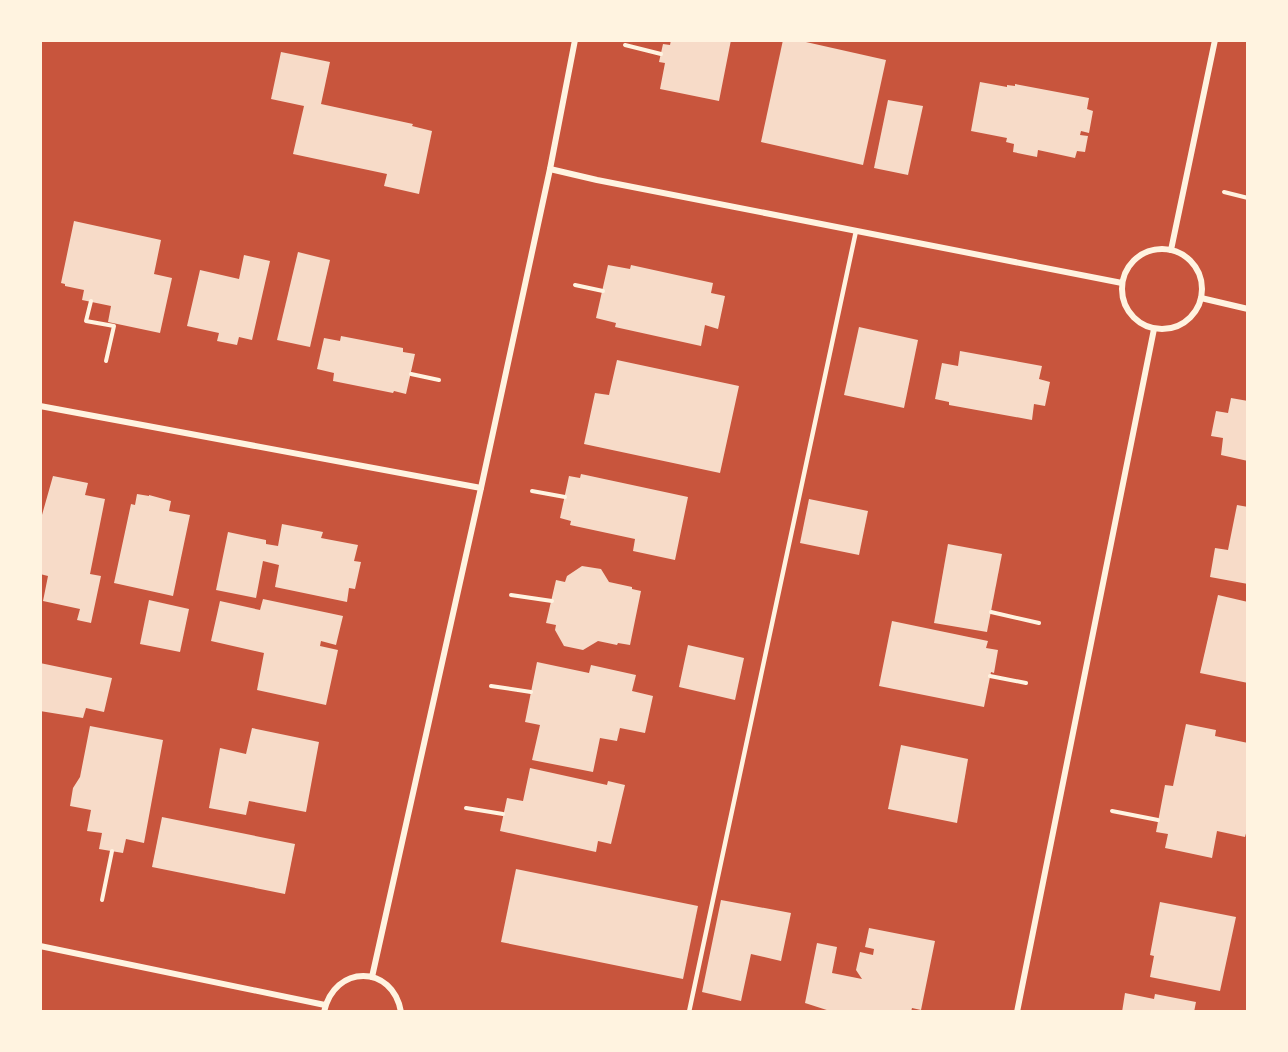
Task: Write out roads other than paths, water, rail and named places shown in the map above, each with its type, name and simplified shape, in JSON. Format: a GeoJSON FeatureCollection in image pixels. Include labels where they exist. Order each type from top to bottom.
{"type":"FeatureCollection","features":[{"type":"Feature","properties":{"kind":"street"},"geometry":{"type":"LineString","coordinates":[[372,977],[481,488],[550,169],[575,40]]}},
{"type":"Feature","properties":{"kind":"street"},"geometry":{"type":"LineString","coordinates":[[1171,250],[1215,40]]}},
{"type":"Feature","properties":{"kind":"street"},"geometry":{"type":"LineString","coordinates":[[550,169],[1122,283]]}},
{"type":"Feature","properties":{"kind":"street"},"geometry":{"type":"LineString","coordinates":[[1155,249],[1171,250],[1180,253],[1194,264],[1202,280],[1201,298],[1194,314],[1180,325],[1164,330],[1154,329],[1140,323],[1129,313],[1123,298],[1122,283],[1128,268],[1140,256],[1155,249]]}},
{"type":"Feature","properties":{"kind":"street"},"geometry":{"type":"LineString","coordinates":[[1201,298],[1248,309]]}},
{"type":"Feature","properties":{"kind":"street"},"geometry":{"type":"LineString","coordinates":[[1017,1011],[1154,329]]}},
{"type":"Feature","properties":{"kind":"street"},"geometry":{"type":"LineString","coordinates":[[40,406],[481,488]]}},
{"type":"Feature","properties":{"kind":"street"},"geometry":{"type":"LineString","coordinates":[[40,946],[325,1008],[332,991],[342,981],[357,976],[372,977],[381,980],[394,992],[401,1011]]}},
{"type":"Feature","properties":{"kind":"lane"},"geometry":{"type":"LineString","coordinates":[[689,1011],[856,231]]}}]}
